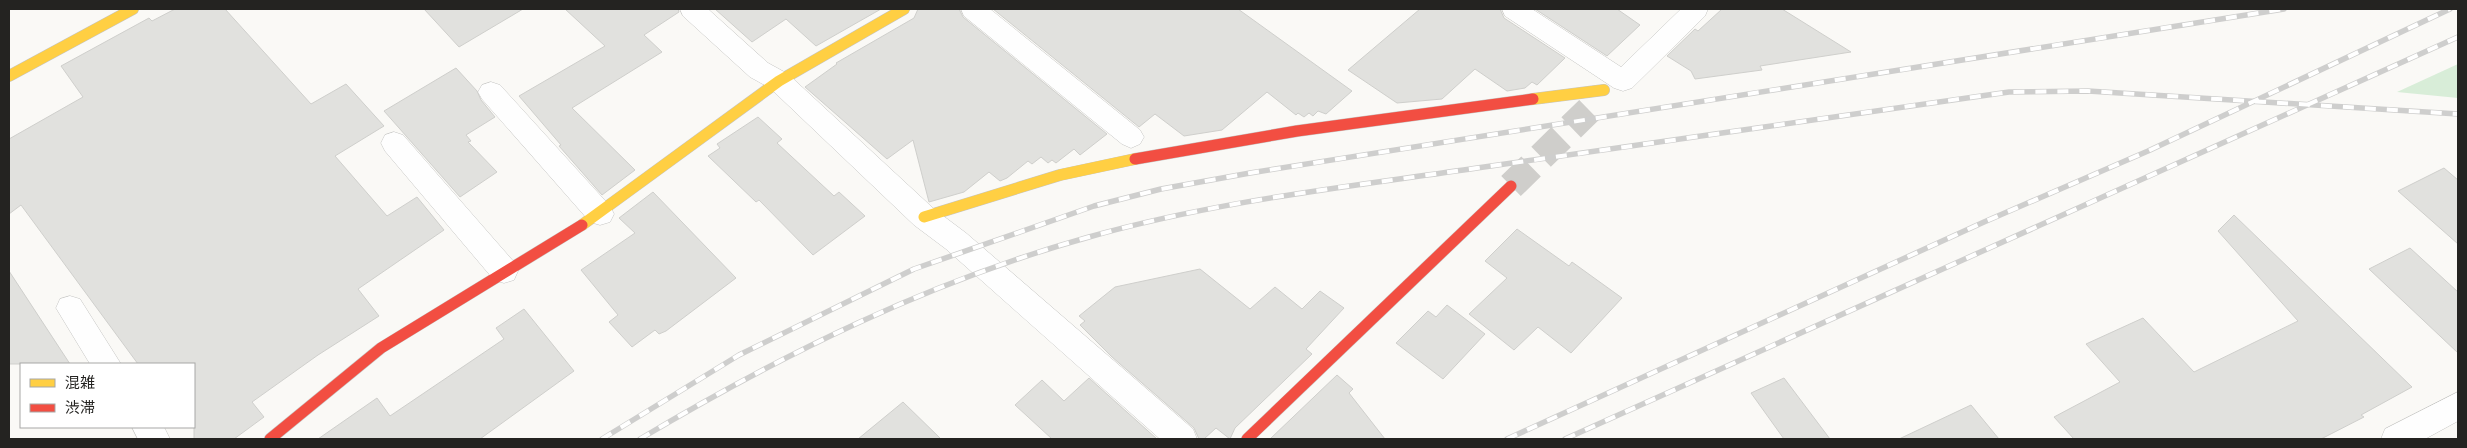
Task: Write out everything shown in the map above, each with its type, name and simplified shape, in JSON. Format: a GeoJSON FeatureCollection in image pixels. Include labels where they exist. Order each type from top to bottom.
{"type":"FeatureCollection","features":[{"type":"Feature","properties":{"kind":"street"},"geometry":{"type":"LineString","coordinates":[[9,76],[133,9]]}},
{"type":"Feature","properties":{"kind":"street"},"geometry":{"type":"LineString","coordinates":[[692,9],[759,70],[778,81],[924,217],[956,242],[1182,439]]}},
{"type":"Feature","properties":{"kind":"street"},"geometry":{"type":"LineString","coordinates":[[270,439],[381,348],[600,214],[778,81],[904,9]]}},
{"type":"Feature","properties":{"kind":"street"},"geometry":{"type":"LineString","coordinates":[[973,9],[1131,136]]}},
{"type":"Feature","properties":{"kind":"street"},"geometry":{"type":"LineString","coordinates":[[1514,9],[1614,85]]}},
{"type":"Feature","properties":{"kind":"street"},"geometry":{"type":"LineString","coordinates":[[1594,103],[1696,9]]}},
{"type":"Feature","properties":{"kind":"street"},"geometry":{"type":"LineString","coordinates":[[924,217],[1060,176],[1166,152],[1280,133],[1614,85]]}},
{"type":"Feature","properties":{"kind":"street"},"geometry":{"type":"LineString","coordinates":[[491,92],[600,214]]}},
{"type":"Feature","properties":{"kind":"street"},"geometry":{"type":"LineString","coordinates":[[394,143],[504,271]]}},
{"type":"Feature","properties":{"kind":"street"},"geometry":{"type":"LineString","coordinates":[[1248,439],[1511,186]]}},
{"type":"Feature","properties":{"kind":"street"},"geometry":{"type":"LineString","coordinates":[[70,308],[105,363]]}},
{"type":"Feature","properties":{"kind":"street"},"geometry":{"type":"LineString","coordinates":[[2396,439],[2458,406]]}},
{"type":"Feature","properties":{"kind":"street"},"geometry":{"type":"LineString","coordinates":[[148,428],[155,439]]}},
{"type":"Feature","properties":{"kind":"green space"},"geometry":{"type":"Polygon","coordinates":[[[2458,64],[2458,98],[2397,92],[2458,64]]]}},
{"type":"Feature","properties":{"kind":"building"},"geometry":{"type":"Polygon","coordinates":[[[175,9],[225,9],[311,104],[346,84],[384,126],[335,156],[387,216],[417,197],[444,230],[358,289],[379,316],[318,355],[252,402],[264,417],[234,439],[194,439],[195,363],[137,363],[21,205],[9,214],[9,139],[83,97],[61,66],[149,18],[152,21],[175,9]]]}},
{"type":"Feature","properties":{"kind":"building"},"geometry":{"type":"Polygon","coordinates":[[[424,9],[523,9],[459,47],[424,9]]]}},
{"type":"Feature","properties":{"kind":"building"},"geometry":{"type":"Polygon","coordinates":[[[565,9],[678,9],[679,12],[644,35],[662,52],[572,108],[635,170],[602,195],[519,96],[605,46],[565,9]]]}},
{"type":"Feature","properties":{"kind":"building"},"geometry":{"type":"Polygon","coordinates":[[[715,9],[881,9],[816,46],[786,19],[752,42],[715,9]]]}},
{"type":"Feature","properties":{"kind":"building"},"geometry":{"type":"Polygon","coordinates":[[[918,9],[959,9],[963,17],[1107,134],[1080,155],[1074,149],[1056,163],[1052,160],[1048,163],[1041,157],[1032,164],[1028,161],[1007,178],[1000,181],[989,172],[964,192],[929,202],[913,140],[887,159],[805,87],[836,63],[914,18],[918,9]]]}},
{"type":"Feature","properties":{"kind":"building"},"geometry":{"type":"Polygon","coordinates":[[[993,9],[1238,9],[1352,91],[1326,114],[1318,111],[1313,116],[1309,113],[1304,117],[1298,113],[1296,115],[1267,92],[1222,130],[1184,136],[1155,114],[1139,127],[993,9]]]}},
{"type":"Feature","properties":{"kind":"building"},"geometry":{"type":"Polygon","coordinates":[[[1420,9],[1500,9],[1504,18],[1565,58],[1537,85],[1532,82],[1525,88],[1507,91],[1475,69],[1442,99],[1397,103],[1348,70],[1420,9]]]}},
{"type":"Feature","properties":{"kind":"building"},"geometry":{"type":"Polygon","coordinates":[[[1535,9],[1617,9],[1640,25],[1607,56],[1535,9]]]}},
{"type":"Feature","properties":{"kind":"building"},"geometry":{"type":"Polygon","coordinates":[[[1722,9],[1782,9],[1851,52],[1760,66],[1762,70],[1695,79],[1691,71],[1667,56],[1695,29],[1698,31],[1722,9]]]}},
{"type":"Feature","properties":{"kind":"building"},"geometry":{"type":"Polygon","coordinates":[[[456,68],[477,91],[481,100],[495,117],[466,135],[471,141],[468,142],[497,172],[460,197],[384,111],[456,68]]]}},
{"type":"Feature","properties":{"kind":"building"},"geometry":{"type":"Polygon","coordinates":[[[758,117],[782,139],[777,143],[834,196],[839,192],[865,216],[813,255],[759,200],[756,202],[708,156],[720,148],[717,144],[758,117]]]}},
{"type":"Feature","properties":{"kind":"building"},"geometry":{"type":"Polygon","coordinates":[[[2444,168],[2458,180],[2458,244],[2398,191],[2444,168]]]}},
{"type":"Feature","properties":{"kind":"building"},"geometry":{"type":"Polygon","coordinates":[[[653,192],[736,278],[666,331],[659,334],[655,330],[632,347],[609,322],[618,315],[581,270],[635,233],[619,218],[653,192]]]}},
{"type":"Feature","properties":{"kind":"building"},"geometry":{"type":"Polygon","coordinates":[[[2234,215],[2412,387],[2361,415],[2364,417],[2321,439],[2074,439],[2054,417],[2120,382],[2086,344],[2143,318],[2194,372],[2298,321],[2218,231],[2234,215]]]}},
{"type":"Feature","properties":{"kind":"building"},"geometry":{"type":"Polygon","coordinates":[[[1517,229],[1569,266],[1572,262],[1622,298],[1571,353],[1538,327],[1514,350],[1469,314],[1507,278],[1485,261],[1517,229]]]}},
{"type":"Feature","properties":{"kind":"building"},"geometry":{"type":"Polygon","coordinates":[[[2410,248],[2458,292],[2458,353],[2369,269],[2410,248]]]}},
{"type":"Feature","properties":{"kind":"building"},"geometry":{"type":"Polygon","coordinates":[[[1200,269],[1250,309],[1275,287],[1302,309],[1320,291],[1344,308],[1306,349],[1312,354],[1235,428],[1230,439],[1216,428],[1204,439],[1199,439],[1194,428],[1112,357],[1080,325],[1085,321],[1079,316],[1115,287],[1200,269]]]}},
{"type":"Feature","properties":{"kind":"building"},"geometry":{"type":"Polygon","coordinates":[[[9,271],[69,363],[9,364],[9,271]]]}},
{"type":"Feature","properties":{"kind":"building"},"geometry":{"type":"Polygon","coordinates":[[[1447,305],[1485,334],[1443,379],[1396,343],[1428,311],[1436,317],[1447,305]]]}},
{"type":"Feature","properties":{"kind":"building"},"geometry":{"type":"Polygon","coordinates":[[[524,309],[574,371],[480,439],[318,439],[377,398],[390,416],[504,339],[496,328],[524,309]]]}},
{"type":"Feature","properties":{"kind":"building"},"geometry":{"type":"Polygon","coordinates":[[[1337,375],[1353,389],[1349,393],[1385,439],[1270,439],[1337,375]]]}},
{"type":"Feature","properties":{"kind":"building"},"geometry":{"type":"Polygon","coordinates":[[[1089,378],[1157,439],[1052,439],[1015,405],[1042,380],[1064,401],[1089,378]]]}},
{"type":"Feature","properties":{"kind":"building"},"geometry":{"type":"Polygon","coordinates":[[[1784,378],[1830,439],[1784,439],[1751,393],[1784,378]]]}},
{"type":"Feature","properties":{"kind":"building"},"geometry":{"type":"Polygon","coordinates":[[[903,402],[941,439],[858,439],[903,402]]]}},
{"type":"Feature","properties":{"kind":"building"},"geometry":{"type":"Polygon","coordinates":[[[1971,405],[1999,439],[1899,439],[1971,405]]]}},
{"type":"Feature","properties":{"kind":"tunnel"},"geometry":{"type":"LineString","coordinates":[[1511,186],[1589,110]]}},
{"type":"Feature","properties":{"kind":"railway"},"geometry":{"type":"LineString","coordinates":[[602,439],[739,355],[914,269],[1094,206],[1161,189],[1250,173],[2284,9]]}},
{"type":"Feature","properties":{"kind":"railway"},"geometry":{"type":"LineString","coordinates":[[2254,101],[2450,9]]}},
{"type":"Feature","properties":{"kind":"railway"},"geometry":{"type":"LineString","coordinates":[[2308,105],[2458,37]]}},
{"type":"Feature","properties":{"kind":"railway"},"geometry":{"type":"LineString","coordinates":[[640,439],[802,350],[914,298],[1029,255],[1137,224],[1282,196],[2009,92],[2088,91],[2254,101]]}},
{"type":"Feature","properties":{"kind":"railway"},"geometry":{"type":"LineString","coordinates":[[1507,439],[1984,222],[2148,151],[2254,101]]}},
{"type":"Feature","properties":{"kind":"railway"},"geometry":{"type":"LineString","coordinates":[[2254,101],[2308,105]]}},
{"type":"Feature","properties":{"kind":"railway"},"geometry":{"type":"LineString","coordinates":[[1565,439],[2308,105]]}},
{"type":"Feature","properties":{"kind":"railway"},"geometry":{"type":"LineString","coordinates":[[2308,105],[2458,114]]}},
{"type":"Feature","properties":{"kind":"traffic: slow"},"geometry":{"type":"LineString","coordinates":[[9,76],[133,9]]}},
{"type":"Feature","properties":{"kind":"traffic: slow"},"geometry":{"type":"LineString","coordinates":[[582,225],[779,81],[904,9]]}},
{"type":"Feature","properties":{"kind":"traffic: slow"},"geometry":{"type":"LineString","coordinates":[[1533,99],[1604,90]]}},
{"type":"Feature","properties":{"kind":"traffic: slow"},"geometry":{"type":"LineString","coordinates":[[924,217],[1060,175],[1135,159]]}},
{"type":"Feature","properties":{"kind":"traffic: jam"},"geometry":{"type":"LineString","coordinates":[[1135,159],[1297,131],[1533,99]]}},
{"type":"Feature","properties":{"kind":"traffic: jam"},"geometry":{"type":"LineString","coordinates":[[1247,439],[1511,186]]}},
{"type":"Feature","properties":{"kind":"traffic: jam"},"geometry":{"type":"LineString","coordinates":[[270,439],[381,348],[582,225]]}}]}
